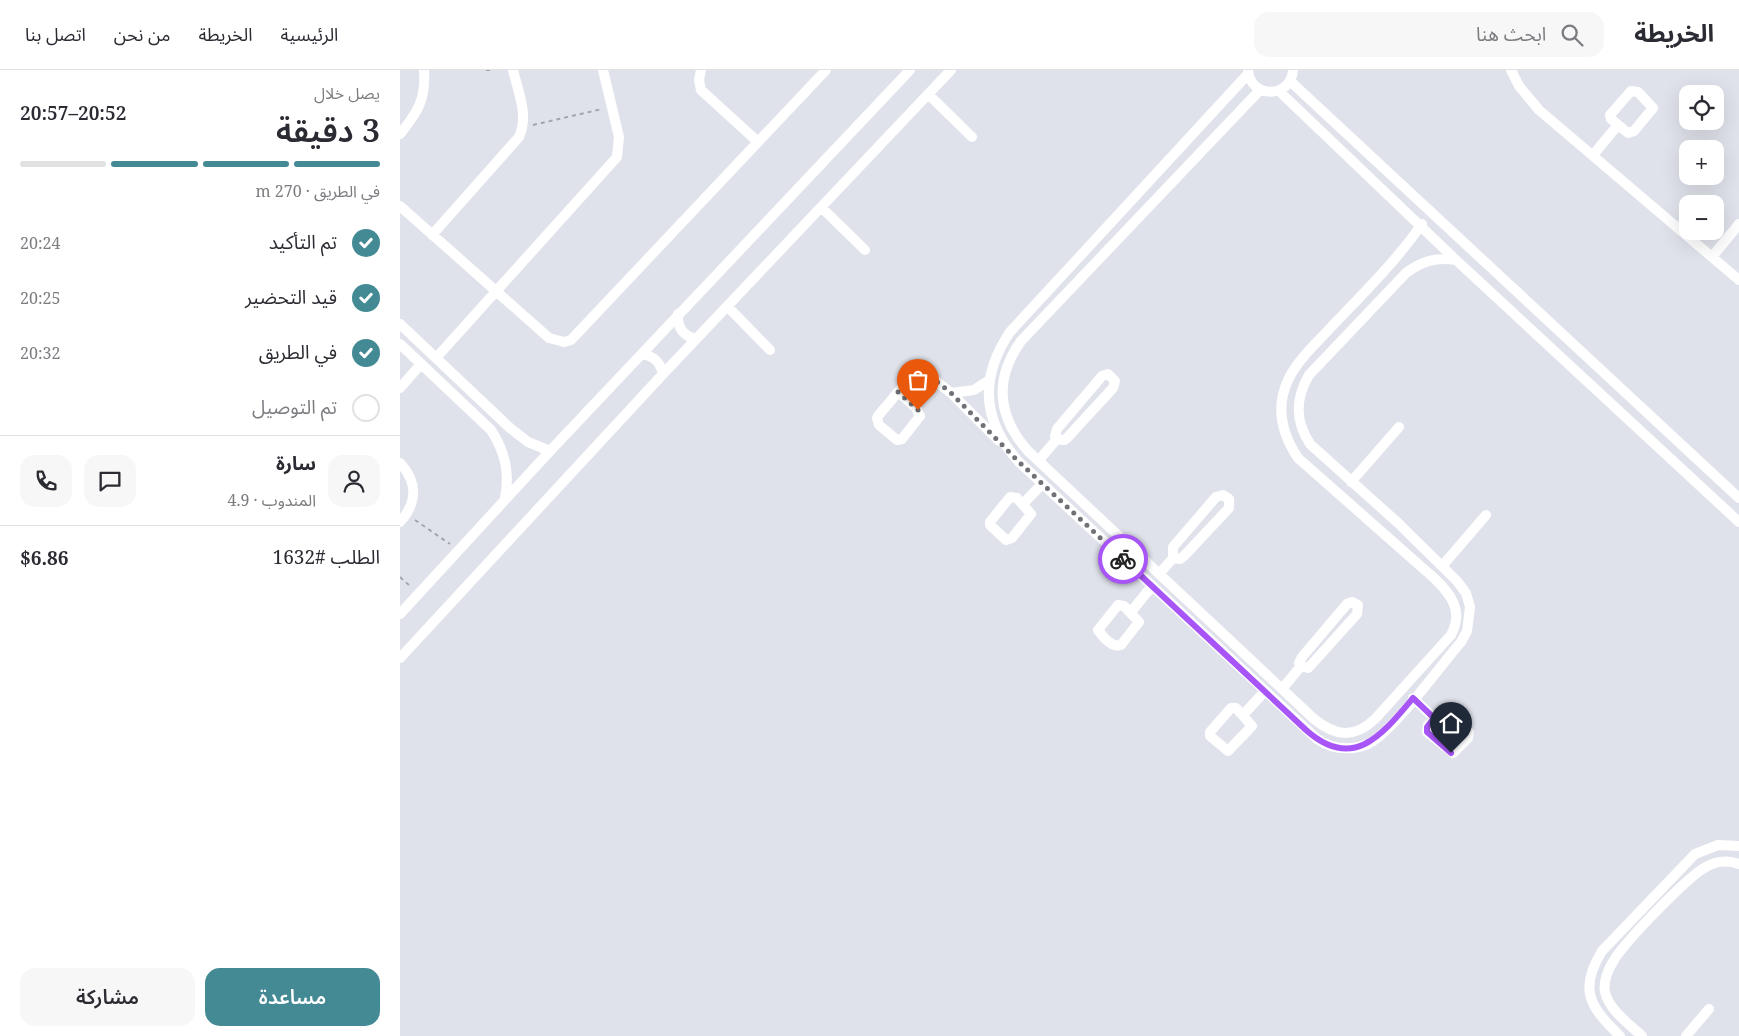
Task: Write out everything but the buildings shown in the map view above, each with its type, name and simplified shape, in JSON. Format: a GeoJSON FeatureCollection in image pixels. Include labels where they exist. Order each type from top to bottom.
{"type":"FeatureCollection","features":[{"type":"Feature","properties":{"kind":"street"},"geometry":{"type":"LineString","coordinates":[[400,134],[422,104],[425,84],[424,70]]}},
{"type":"Feature","properties":{"kind":"street"},"geometry":{"type":"LineString","coordinates":[[432,235],[519,137],[523,127],[524,115],[513,70]]}},
{"type":"Feature","properties":{"kind":"street"},"geometry":{"type":"LineString","coordinates":[[436,358],[617,157],[620,147],[619,137],[603,70]]}},
{"type":"Feature","properties":{"kind":"street"},"geometry":{"type":"LineString","coordinates":[[701,70],[699,80],[702,90],[758,142]]}},
{"type":"Feature","properties":{"kind":"street"},"geometry":{"type":"LineString","coordinates":[[400,206],[549,338],[564,342],[571,340],[826,70]]}},
{"type":"Feature","properties":{"kind":"street"},"geometry":{"type":"LineString","coordinates":[[400,614],[505,498],[910,70]]}},
{"type":"Feature","properties":{"kind":"street"},"geometry":{"type":"LineString","coordinates":[[400,658],[696,338],[951,70]]}},
{"type":"Feature","properties":{"kind":"street"},"geometry":{"type":"LineString","coordinates":[[1007,449],[998,434],[992,417],[988,381],[1000,347],[1010,332],[1248,72],[1253,83],[1260,90],[1270,92],[1280,91],[1290,81],[1293,70]]}},
{"type":"Feature","properties":{"kind":"street"},"geometry":{"type":"LineString","coordinates":[[1511,70],[1529,100],[1739,280]]}},
{"type":"Feature","properties":{"kind":"street"},"geometry":{"type":"LineString","coordinates":[[1290,81],[1739,498]]}},
{"type":"Feature","properties":{"kind":"street"},"geometry":{"type":"LineString","coordinates":[[1260,90],[1021,341],[1006,369],[1003,396],[1008,423],[1016,437],[1314,720],[1330,731],[1350,733],[1360,730],[1375,718],[1451,635],[1457,617],[1456,608],[1447,590],[1298,458],[1289,444],[1283,428],[1281,409],[1289,378],[1297,365],[1401,252],[1422,224]]}},
{"type":"Feature","properties":{"kind":"street"},"geometry":{"type":"LineString","coordinates":[[1280,91],[1422,224],[1456,260],[1739,522]]}},
{"type":"Feature","properties":{"kind":"street"},"geometry":{"type":"LineString","coordinates":[[928,94],[972,137]]}},
{"type":"Feature","properties":{"kind":"street"},"geometry":{"type":"LineString","coordinates":[[1593,155],[1618,125]]}},
{"type":"Feature","properties":{"kind":"street"},"geometry":{"type":"LineString","coordinates":[[821,207],[865,250]]}},
{"type":"Feature","properties":{"kind":"street"},"geometry":{"type":"LineString","coordinates":[[1116,218],[1128,229]]}},
{"type":"Feature","properties":{"kind":"street"},"geometry":{"type":"LineString","coordinates":[[1712,257],[1739,224]]}},
{"type":"Feature","properties":{"kind":"street"},"geometry":{"type":"LineString","coordinates":[[898,392],[916,408],[920,416],[900,440],[895,438],[876,420],[898,392],[914,373],[921,369],[951,393],[1042,484],[1265,691],[1325,744],[1336,748],[1358,747],[1368,743],[1386,730],[1461,642],[1467,631],[1470,607],[1466,594],[1443,566],[1398,523],[1321,457],[1304,435],[1298,408],[1303,385],[1320,363],[1406,274],[1417,265],[1429,260],[1443,258],[1456,260]]}},
{"type":"Feature","properties":{"kind":"street"},"geometry":{"type":"LineString","coordinates":[[727,306],[770,350]]}},
{"type":"Feature","properties":{"kind":"street"},"geometry":{"type":"LineString","coordinates":[[678,314],[678,324],[683,332],[696,338]]}},
{"type":"Feature","properties":{"kind":"street"},"geometry":{"type":"LineString","coordinates":[[400,324],[502,420],[528,442],[550,451]]}},
{"type":"Feature","properties":{"kind":"street"},"geometry":{"type":"LineString","coordinates":[[400,344],[490,430],[504,456],[507,470],[505,498]]}},
{"type":"Feature","properties":{"kind":"street"},"geometry":{"type":"LineString","coordinates":[[642,354],[654,358],[662,368],[663,374]]}},
{"type":"Feature","properties":{"kind":"street"},"geometry":{"type":"LineString","coordinates":[[400,388],[421,364]]}},
{"type":"Feature","properties":{"kind":"street"},"geometry":{"type":"LineString","coordinates":[[1102,376],[1111,376],[1115,385],[1064,440],[1057,439],[1055,432],[1102,376]]}},
{"type":"Feature","properties":{"kind":"street"},"geometry":{"type":"LineString","coordinates":[[951,393],[974,390],[988,381]]}},
{"type":"Feature","properties":{"kind":"street"},"geometry":{"type":"LineString","coordinates":[[1080,402],[1091,412]]}},
{"type":"Feature","properties":{"kind":"street"},"geometry":{"type":"LineString","coordinates":[[490,430],[502,420]]}},
{"type":"Feature","properties":{"kind":"street"},"geometry":{"type":"LineString","coordinates":[[1351,482],[1398,427]]}},
{"type":"Feature","properties":{"kind":"street"},"geometry":{"type":"LineString","coordinates":[[1039,460],[1057,439]]}},
{"type":"Feature","properties":{"kind":"street"},"geometry":{"type":"LineString","coordinates":[[400,463],[411,478],[414,491],[413,503],[403,518]]}},
{"type":"Feature","properties":{"kind":"street"},"geometry":{"type":"LineString","coordinates":[[1023,504],[1042,484]]}},
{"type":"Feature","properties":{"kind":"street"},"geometry":{"type":"LineString","coordinates":[[1159,574],[1173,558],[1173,547],[1216,496],[1226,496],[1230,502],[1229,508],[1184,556],[1180,559],[1173,558]]}},
{"type":"Feature","properties":{"kind":"street"},"geometry":{"type":"LineString","coordinates":[[1443,566],[1486,515]]}},
{"type":"Feature","properties":{"kind":"street"},"geometry":{"type":"LineString","coordinates":[[1387,536],[1398,523]]}},
{"type":"Feature","properties":{"kind":"street"},"geometry":{"type":"LineString","coordinates":[[1131,612],[1152,586]]}},
{"type":"Feature","properties":{"kind":"street"},"geometry":{"type":"LineString","coordinates":[[1282,689],[1301,666],[1302,657],[1346,604],[1355,603],[1358,611],[1308,668],[1301,666]]}},
{"type":"Feature","properties":{"kind":"street"},"geometry":{"type":"LineString","coordinates":[[1189,620],[1198,610]]}},
{"type":"Feature","properties":{"kind":"street"},"geometry":{"type":"LineString","coordinates":[[1324,630],[1334,639]]}},
{"type":"Feature","properties":{"kind":"street"},"geometry":{"type":"LineString","coordinates":[[1243,715],[1265,691]]}},
{"type":"Feature","properties":{"kind":"street"},"geometry":{"type":"LineString","coordinates":[[1413,698],[1434,718]]}},
{"type":"Feature","properties":{"kind":"street"},"geometry":{"type":"LineString","coordinates":[[1375,718],[1386,730]]}},
{"type":"Feature","properties":{"kind":"street"},"geometry":{"type":"LineString","coordinates":[[1620,1036],[1597,1013],[1591,1002],[1588,990],[1590,977],[1598,957],[1609,942],[1695,854],[1718,845],[1739,846]]}},
{"type":"Feature","properties":{"kind":"street"},"geometry":{"type":"LineString","coordinates":[[1642,1036],[1611,1006],[1606,994],[1607,975],[1612,962],[1621,950],[1692,877],[1713,864],[1729,862],[1739,864]]}},
{"type":"Feature","properties":{"kind":"street"},"geometry":{"type":"LineString","coordinates":[[1686,1036],[1709,1009]]}},
{"type":"Feature","properties":{"kind":"path"},"geometry":{"type":"LineString","coordinates":[[486,70],[492,70]]}},
{"type":"Feature","properties":{"kind":"path"},"geometry":{"type":"LineString","coordinates":[[523,127],[612,107]]}},
{"type":"Feature","properties":{"kind":"path"},"geometry":{"type":"LineString","coordinates":[[403,518],[458,550]]}},
{"type":"Feature","properties":{"kind":"path"},"geometry":{"type":"LineString","coordinates":[[400,577],[418,594]]}},
{"type":"Feature","properties":{"kind":"way so far"},"geometry":{"type":"LineString","coordinates":[[918,410],[898,392],[914,373],[921,369],[951,393],[1019,462],[1123,559]]}},
{"type":"Feature","properties":{"kind":"route"},"geometry":{"type":"LineString","coordinates":[[1123,559],[1306,730],[1325,744],[1336,748],[1358,747],[1378,738],[1413,698],[1434,718],[1427,727],[1427,732],[1451,753]]}}]}
